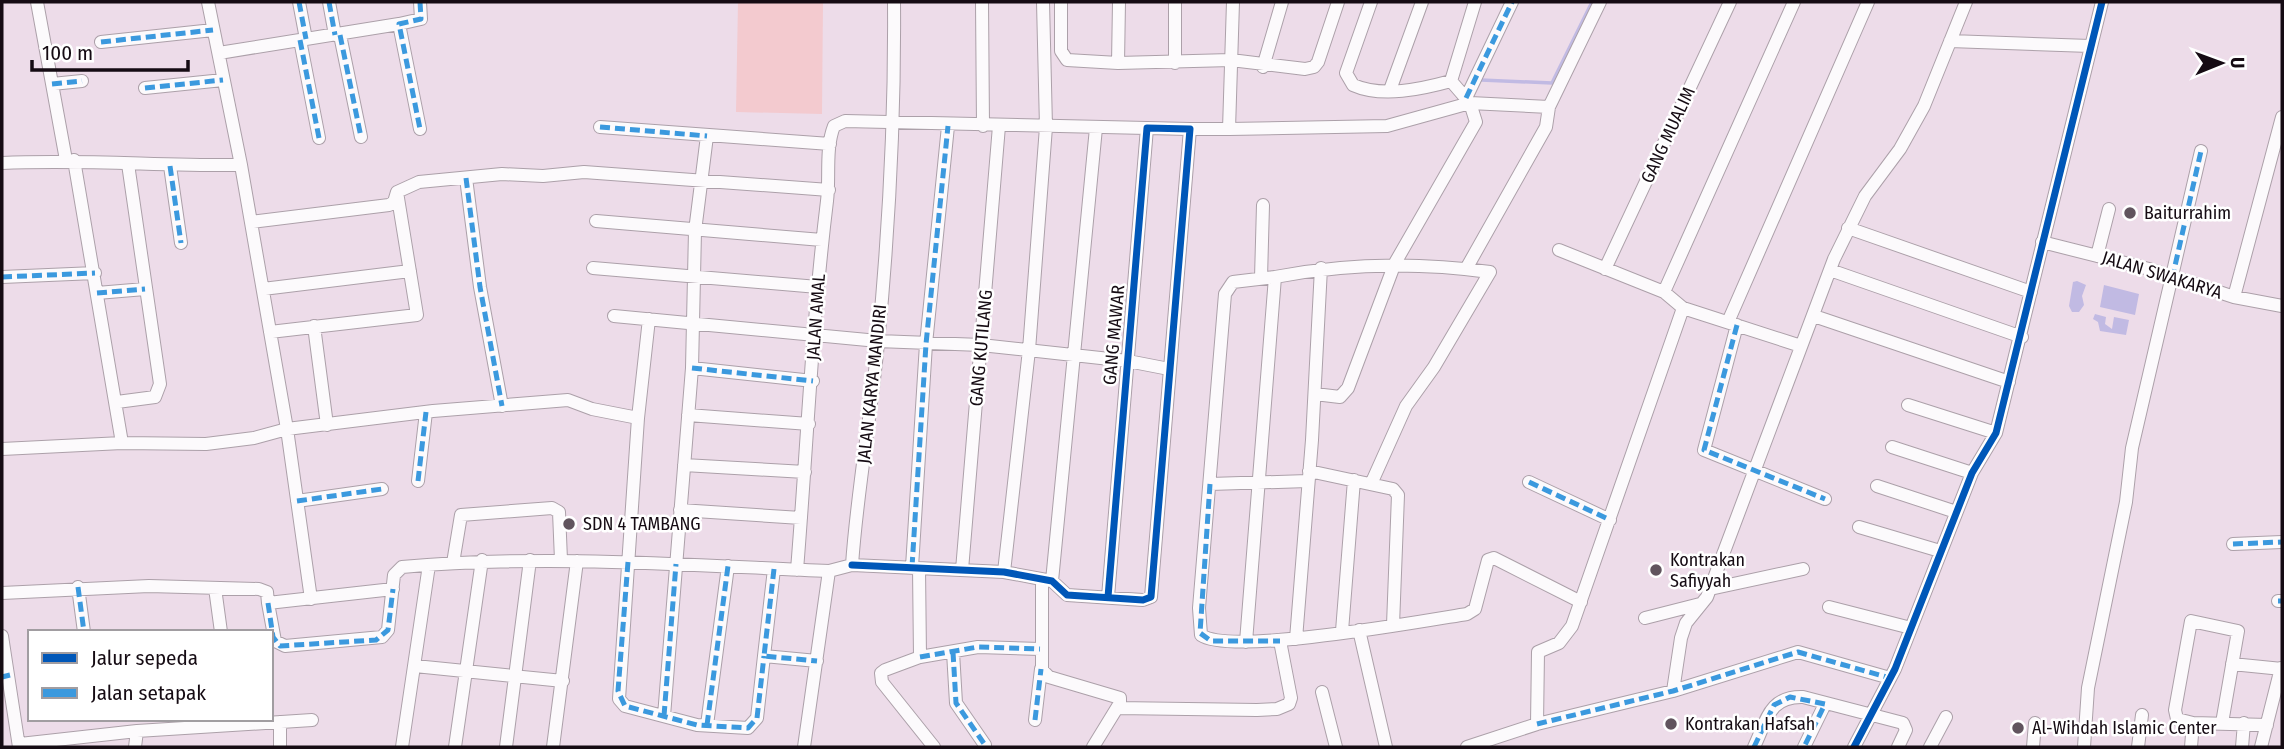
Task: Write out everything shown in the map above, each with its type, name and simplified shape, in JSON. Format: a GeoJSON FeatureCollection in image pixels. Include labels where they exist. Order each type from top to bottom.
{"type":"FeatureCollection","features":[{"type":"Feature","properties":{"kind":"street"},"geometry":{"type":"LineString","coordinates":[[37,2],[52,84],[95,273],[122,443]]}},
{"type":"Feature","properties":{"kind":"street"},"geometry":{"type":"LineString","coordinates":[[208,2],[241,165],[287,429],[311,599]]}},
{"type":"Feature","properties":{"kind":"street"},"geometry":{"type":"LineString","coordinates":[[299,2],[319,138]]}},
{"type":"Feature","properties":{"kind":"street"},"geometry":{"type":"LineString","coordinates":[[329,2],[361,138]]}},
{"type":"Feature","properties":{"kind":"street"},"geometry":{"type":"LineString","coordinates":[[219,53],[421,19],[420,2]]}},
{"type":"Feature","properties":{"kind":"street","name":"JALAN KARYA MANDIRI"},"geometry":{"type":"LineString","coordinates":[[852,565],[878,341],[895,122],[894,2]]}},
{"type":"Feature","properties":{"kind":"street"},"geometry":{"type":"LineString","coordinates":[[982,2],[983,126]]}},
{"type":"Feature","properties":{"kind":"street"},"geometry":{"type":"LineString","coordinates":[[1004,572],[1029,350],[1045,127],[1043,2]]}},
{"type":"Feature","properties":{"kind":"street"},"geometry":{"type":"LineString","coordinates":[[1061,2],[1060,49],[1065,59],[1118,63],[1231,60],[1263,67],[1314,67],[1321,57],[1338,2]]}},
{"type":"Feature","properties":{"kind":"street"},"geometry":{"type":"LineString","coordinates":[[1118,63],[1119,2]]}},
{"type":"Feature","properties":{"kind":"street"},"geometry":{"type":"LineString","coordinates":[[1175,2],[1175,63]]}},
{"type":"Feature","properties":{"kind":"street"},"geometry":{"type":"LineString","coordinates":[[1229,129],[1233,2]]}},
{"type":"Feature","properties":{"kind":"street"},"geometry":{"type":"LineString","coordinates":[[1263,67],[1282,2]]}},
{"type":"Feature","properties":{"kind":"street"},"geometry":{"type":"LineString","coordinates":[[1371,2],[1347,79],[1359,88],[1390,90],[1420,89],[1451,81]]}},
{"type":"Feature","properties":{"kind":"street"},"geometry":{"type":"LineString","coordinates":[[1390,90],[1422,2]]}},
{"type":"Feature","properties":{"kind":"street"},"geometry":{"type":"LineString","coordinates":[[1451,81],[1475,2]]}},
{"type":"Feature","properties":{"kind":"street"},"geometry":{"type":"LineString","coordinates":[[1468,101],[1511,2]]}},
{"type":"Feature","properties":{"kind":"street"},"geometry":{"type":"LineString","coordinates":[[1466,269],[1546,127],[1549,107],[1600,2]]}},
{"type":"Feature","properties":{"kind":"street","name":"GANG MUALIM"},"geometry":{"type":"LineString","coordinates":[[1605,269],[1730,2]]}},
{"type":"Feature","properties":{"kind":"street"},"geometry":{"type":"LineString","coordinates":[[1664,292],[1794,2]]}},
{"type":"Feature","properties":{"kind":"street"},"geometry":{"type":"LineString","coordinates":[[1825,499],[1704,449],[1732,323],[1868,2]]}},
{"type":"Feature","properties":{"kind":"street"},"geometry":{"type":"LineString","coordinates":[[1673,691],[1686,623],[1704,603],[1710,589],[1830,270],[1865,196],[1900,149],[1924,106],[1966,2]]}},
{"type":"Feature","properties":{"kind":"street"},"geometry":{"type":"LineString","coordinates":[[1854,747],[1890,678],[1972,473],[1996,433],[2022,337],[2042,242],[2102,2]]}},
{"type":"Feature","properties":{"kind":"street"},"geometry":{"type":"LineString","coordinates":[[399,24],[420,129]]}},
{"type":"Feature","properties":{"kind":"street"},"geometry":{"type":"LineString","coordinates":[[101,42],[213,30]]}},
{"type":"Feature","properties":{"kind":"street"},"geometry":{"type":"LineString","coordinates":[[1950,41],[2090,46]]}},
{"type":"Feature","properties":{"kind":"street"},"geometry":{"type":"LineString","coordinates":[[145,88],[223,80]]}},
{"type":"Feature","properties":{"kind":"street"},"geometry":{"type":"LineString","coordinates":[[52,84],[82,81]]}},
{"type":"Feature","properties":{"kind":"street"},"geometry":{"type":"LineString","coordinates":[[1315,394],[1340,397],[1348,388],[1395,263],[1476,122],[1468,101],[1451,81]]}},
{"type":"Feature","properties":{"kind":"street"},"geometry":{"type":"LineString","coordinates":[[600,127],[830,144],[834,126],[841,122],[1147,128],[1190,134],[1229,129],[1387,126],[1468,101],[1549,107]]}},
{"type":"Feature","properties":{"kind":"street"},"geometry":{"type":"LineString","coordinates":[[2234,297],[2282,117]]}},
{"type":"Feature","properties":{"kind":"street"},"geometry":{"type":"LineString","coordinates":[[920,657],[916,568],[926,344],[948,126]]}},
{"type":"Feature","properties":{"kind":"street","name":"GANG KUTILANG"},"geometry":{"type":"LineString","coordinates":[[962,570],[999,126]]}},
{"type":"Feature","properties":{"kind":"street"},"geometry":{"type":"LineString","coordinates":[[1035,720],[1047,581],[1076,355],[1096,128]]}},
{"type":"Feature","properties":{"kind":"street","name":"GANG MAWAR"},"geometry":{"type":"LineString","coordinates":[[1108,597],[1147,128]]}},
{"type":"Feature","properties":{"kind":"street"},"geometry":{"type":"LineString","coordinates":[[273,637],[280,646],[376,640],[388,630],[397,569],[482,561],[628,562],[829,571],[852,565],[1004,572],[1047,581],[1063,594],[1147,599],[1152,595],[1190,134]]}},
{"type":"Feature","properties":{"kind":"street"},"geometry":{"type":"LineString","coordinates":[[664,716],[692,368],[695,230],[707,136]]}},
{"type":"Feature","properties":{"kind":"street","name":"JALAN AMAL"},"geometry":{"type":"LineString","coordinates":[[797,570],[813,381],[813,335],[829,190],[830,144]]}},
{"type":"Feature","properties":{"kind":"street"},"geometry":{"type":"LineString","coordinates":[[2084,747],[2088,688],[2126,502],[2132,448],[2200,150]]}},
{"type":"Feature","properties":{"kind":"street"},"geometry":{"type":"LineString","coordinates":[[2,163],[70,160],[170,166],[241,165]]}},
{"type":"Feature","properties":{"kind":"street"},"geometry":{"type":"LineString","coordinates":[[117,402],[143,400],[159,393],[128,164]]}},
{"type":"Feature","properties":{"kind":"street"},"geometry":{"type":"LineString","coordinates":[[170,166],[181,243]]}},
{"type":"Feature","properties":{"kind":"street"},"geometry":{"type":"LineString","coordinates":[[251,222],[389,205],[394,202],[397,192],[418,182],[466,178],[584,172],[829,190]]}},
{"type":"Feature","properties":{"kind":"street"},"geometry":{"type":"LineString","coordinates":[[466,178],[480,287],[502,406]]}},
{"type":"Feature","properties":{"kind":"street"},"geometry":{"type":"LineString","coordinates":[[270,332],[416,315],[397,192]]}},
{"type":"Feature","properties":{"kind":"street"},"geometry":{"type":"LineString","coordinates":[[1246,642],[1260,483],[1268,277],[1263,205]]}},
{"type":"Feature","properties":{"kind":"street"},"geometry":{"type":"LineString","coordinates":[[2097,256],[2109,209]]}},
{"type":"Feature","properties":{"kind":"street"},"geometry":{"type":"LineString","coordinates":[[596,221],[822,240]]}},
{"type":"Feature","properties":{"kind":"street"},"geometry":{"type":"LineString","coordinates":[[1848,228],[2031,292]]}},
{"type":"Feature","properties":{"kind":"street","name":"JALAN SWAKARYA"},"geometry":{"type":"LineString","coordinates":[[2042,242],[2234,297],[2282,306]]}},
{"type":"Feature","properties":{"kind":"street"},"geometry":{"type":"LineString","coordinates":[[1559,250],[1664,292],[1683,307],[1801,346]]}},
{"type":"Feature","properties":{"kind":"street"},"geometry":{"type":"LineString","coordinates":[[1371,484],[1406,407],[1434,367],[1490,272],[1395,263],[1321,268],[1233,282],[1226,289],[1200,633],[1211,641],[1280,641],[1472,612],[1488,560],[1494,558],[1581,602]]}},
{"type":"Feature","properties":{"kind":"street"},"geometry":{"type":"LineString","coordinates":[[593,268],[818,287]]}},
{"type":"Feature","properties":{"kind":"street"},"geometry":{"type":"LineString","coordinates":[[1296,639],[1315,394],[1321,268]]}},
{"type":"Feature","properties":{"kind":"street"},"geometry":{"type":"LineString","coordinates":[[1830,270],[2022,337]]}},
{"type":"Feature","properties":{"kind":"street"},"geometry":{"type":"LineString","coordinates":[[262,289],[410,271]]}},
{"type":"Feature","properties":{"kind":"street"},"geometry":{"type":"LineString","coordinates":[[2,278],[95,273]]}},
{"type":"Feature","properties":{"kind":"street"},"geometry":{"type":"LineString","coordinates":[[97,293],[145,289]]}},
{"type":"Feature","properties":{"kind":"street"},"geometry":{"type":"LineString","coordinates":[[1537,724],[1538,652],[1563,638],[1581,602],[1683,307]]}},
{"type":"Feature","properties":{"kind":"street"},"geometry":{"type":"LineString","coordinates":[[614,316],[691,326],[878,341],[981,345],[1128,361],[1169,369]]}},
{"type":"Feature","properties":{"kind":"street"},"geometry":{"type":"LineString","coordinates":[[1814,316],[2009,382]]}},
{"type":"Feature","properties":{"kind":"street"},"geometry":{"type":"LineString","coordinates":[[649,319],[638,418],[618,696],[625,706],[707,725],[740,728],[755,723],[774,569]]}},
{"type":"Feature","properties":{"kind":"street"},"geometry":{"type":"LineString","coordinates":[[314,326],[327,425]]}},
{"type":"Feature","properties":{"kind":"street"},"geometry":{"type":"LineString","coordinates":[[692,368],[813,381]]}},
{"type":"Feature","properties":{"kind":"street"},"geometry":{"type":"LineString","coordinates":[[2,449],[122,443],[206,444],[254,438],[287,429],[426,412],[568,400],[592,409],[638,418]]}},
{"type":"Feature","properties":{"kind":"street"},"geometry":{"type":"LineString","coordinates":[[1908,405],[1996,433]]}},
{"type":"Feature","properties":{"kind":"street"},"geometry":{"type":"LineString","coordinates":[[418,481],[426,412]]}},
{"type":"Feature","properties":{"kind":"street"},"geometry":{"type":"LineString","coordinates":[[688,415],[809,424]]}},
{"type":"Feature","properties":{"kind":"street"},"geometry":{"type":"LineString","coordinates":[[1892,447],[1972,473]]}},
{"type":"Feature","properties":{"kind":"street"},"geometry":{"type":"LineString","coordinates":[[684,465],[805,472]]}},
{"type":"Feature","properties":{"kind":"street"},"geometry":{"type":"LineString","coordinates":[[1210,484],[1260,483],[1308,476],[1354,480],[1393,489],[1399,503],[1393,625]]}},
{"type":"Feature","properties":{"kind":"street"},"geometry":{"type":"LineString","coordinates":[[1342,631],[1354,480]]}},
{"type":"Feature","properties":{"kind":"street"},"geometry":{"type":"LineString","coordinates":[[1529,482],[1610,520]]}},
{"type":"Feature","properties":{"kind":"street"},"geometry":{"type":"LineString","coordinates":[[1877,486],[1956,512]]}},
{"type":"Feature","properties":{"kind":"street"},"geometry":{"type":"LineString","coordinates":[[297,501],[382,489]]}},
{"type":"Feature","properties":{"kind":"street"},"geometry":{"type":"LineString","coordinates":[[453,563],[461,515],[552,508],[559,512],[561,561]]}},
{"type":"Feature","properties":{"kind":"street"},"geometry":{"type":"LineString","coordinates":[[680,510],[801,517]]}},
{"type":"Feature","properties":{"kind":"street"},"geometry":{"type":"LineString","coordinates":[[1859,527],[1941,551]]}},
{"type":"Feature","properties":{"kind":"street"},"geometry":{"type":"LineString","coordinates":[[2233,544],[2282,542]]}},
{"type":"Feature","properties":{"kind":"street"},"geometry":{"type":"LineString","coordinates":[[455,747],[482,561]]}},
{"type":"Feature","properties":{"kind":"street"},"geometry":{"type":"LineString","coordinates":[[506,747],[530,561]]}},
{"type":"Feature","properties":{"kind":"street"},"geometry":{"type":"LineString","coordinates":[[553,747],[577,561]]}},
{"type":"Feature","properties":{"kind":"street"},"geometry":{"type":"LineString","coordinates":[[402,747],[429,565]]}},
{"type":"Feature","properties":{"kind":"street"},"geometry":{"type":"LineString","coordinates":[[707,725],[728,566]]}},
{"type":"Feature","properties":{"kind":"street"},"geometry":{"type":"LineString","coordinates":[[1710,589],[1804,569]]}},
{"type":"Feature","properties":{"kind":"street"},"geometry":{"type":"LineString","coordinates":[[804,747],[829,571]]}},
{"type":"Feature","properties":{"kind":"street"},"geometry":{"type":"LineString","coordinates":[[2,593],[78,587],[266,590],[272,630]]}},
{"type":"Feature","properties":{"kind":"street"},"geometry":{"type":"LineString","coordinates":[[78,587],[84,630]]}},
{"type":"Feature","properties":{"kind":"street"},"geometry":{"type":"LineString","coordinates":[[215,588],[221,630]]}},
{"type":"Feature","properties":{"kind":"street"},"geometry":{"type":"LineString","coordinates":[[268,603],[393,589]]}},
{"type":"Feature","properties":{"kind":"street"},"geometry":{"type":"LineString","coordinates":[[1645,618],[1704,603]]}},
{"type":"Feature","properties":{"kind":"street"},"geometry":{"type":"LineString","coordinates":[[1829,607],[1911,628]]}},
{"type":"Feature","properties":{"kind":"street"},"geometry":{"type":"LineString","coordinates":[[2222,723],[2238,631],[2191,621],[2175,713],[2177,719],[2193,723],[2267,725]]}},
{"type":"Feature","properties":{"kind":"street"},"geometry":{"type":"LineString","coordinates":[[1359,630],[1386,747]]}},
{"type":"Feature","properties":{"kind":"street"},"geometry":{"type":"LineString","coordinates":[[2,636],[6,676],[20,746],[232,722],[312,720]]}},
{"type":"Feature","properties":{"kind":"street"},"geometry":{"type":"LineString","coordinates":[[1117,708],[1277,709],[1289,704],[1291,698],[1280,641]]}},
{"type":"Feature","properties":{"kind":"street"},"geometry":{"type":"LineString","coordinates":[[934,747],[881,678],[885,670],[920,657],[978,647],[1040,649]]}},
{"type":"Feature","properties":{"kind":"street"},"geometry":{"type":"LineString","coordinates":[[953,652],[956,704],[985,745]]}},
{"type":"Feature","properties":{"kind":"street"},"geometry":{"type":"LineString","coordinates":[[1467,747],[1537,724],[1673,691],[1798,652],[1890,678]]}},
{"type":"Feature","properties":{"kind":"street"},"geometry":{"type":"LineString","coordinates":[[764,656],[817,661]]}},
{"type":"Feature","properties":{"kind":"street"},"geometry":{"type":"LineString","coordinates":[[2232,664],[2281,668],[2261,747]]}},
{"type":"Feature","properties":{"kind":"street"},"geometry":{"type":"LineString","coordinates":[[415,666],[563,681]]}},
{"type":"Feature","properties":{"kind":"street"},"geometry":{"type":"LineString","coordinates":[[1041,669],[1049,677],[1117,694],[1120,703],[1093,747]]}},
{"type":"Feature","properties":{"kind":"street"},"geometry":{"type":"LineString","coordinates":[[1322,692],[1336,747]]}},
{"type":"Feature","properties":{"kind":"street"},"geometry":{"type":"LineString","coordinates":[[1754,747],[1779,700],[1804,697],[1905,724],[1906,730],[1898,747]]}},
{"type":"Feature","properties":{"kind":"street"},"geometry":{"type":"LineString","coordinates":[[1804,747],[1825,704]]}},
{"type":"Feature","properties":{"kind":"street"},"geometry":{"type":"LineString","coordinates":[[2138,747],[2142,715]]}},
{"type":"Feature","properties":{"kind":"street"},"geometry":{"type":"LineString","coordinates":[[1930,747],[1946,717]]}},
{"type":"Feature","properties":{"kind":"street"},"geometry":{"type":"LineString","coordinates":[[280,722],[280,747]]}},
{"type":"Feature","properties":{"kind":"street"},"geometry":{"type":"LineString","coordinates":[[2033,747],[2035,723]]}},
{"type":"Feature","properties":{"kind":"street"},"geometry":{"type":"LineString","coordinates":[[2191,747],[2193,723]]}},
{"type":"Feature","properties":{"kind":"street"},"geometry":{"type":"LineString","coordinates":[[2242,747],[2244,723]]}},
{"type":"Feature","properties":{"kind":"street"},"geometry":{"type":"LineString","coordinates":[[135,747],[137,732]]}},
{"type":"Feature","properties":{"kind":"shaded area"},"geometry":{"type":"Polygon","coordinates":[[[738,2],[823,2],[822,114],[736,112],[738,2]]]}},
{"type":"Feature","properties":{"kind":"shaded area"},"geometry":{"type":"Polygon","coordinates":[[[2073,282],[2086,285],[2082,296],[2084,305],[2079,312],[2072,312],[2069,306],[2073,282]]]}},
{"type":"Feature","properties":{"kind":"shaded area"},"geometry":{"type":"Polygon","coordinates":[[[2104,285],[2139,294],[2135,315],[2100,307],[2104,285]]]}},
{"type":"Feature","properties":{"kind":"shaded area"},"geometry":{"type":"Polygon","coordinates":[[[2095,314],[2106,317],[2105,324],[2112,329],[2114,317],[2129,320],[2126,335],[2100,331],[2098,322],[2093,319],[2095,314]]]}},
{"type":"Feature","properties":{"kind":"waterway"},"geometry":{"type":"LineString","coordinates":[[1481,80],[1552,83],[1592,2]]}},
{"type":"Feature","properties":{"kind":"marked path"},"geometry":{"type":"LineString","coordinates":[[299,2],[306,39]]}},
{"type":"Feature","properties":{"kind":"marked path"},"geometry":{"type":"LineString","coordinates":[[329,2],[335,35]]}},
{"type":"Feature","properties":{"kind":"marked path"},"geometry":{"type":"LineString","coordinates":[[420,2],[421,19],[399,24],[420,129]]}},
{"type":"Feature","properties":{"kind":"marked path"},"geometry":{"type":"LineString","coordinates":[[1466,98],[1512,2]]}},
{"type":"Feature","properties":{"kind":"marked path"},"geometry":{"type":"LineString","coordinates":[[101,42],[213,30]]}},
{"type":"Feature","properties":{"kind":"marked path"},"geometry":{"type":"LineString","coordinates":[[340,35],[361,137]]}},
{"type":"Feature","properties":{"kind":"marked path"},"geometry":{"type":"LineString","coordinates":[[300,40],[319,138]]}},
{"type":"Feature","properties":{"kind":"marked path"},"geometry":{"type":"LineString","coordinates":[[145,88],[223,80]]}},
{"type":"Feature","properties":{"kind":"marked path"},"geometry":{"type":"LineString","coordinates":[[52,84],[82,81]]}},
{"type":"Feature","properties":{"kind":"marked path"},"geometry":{"type":"LineString","coordinates":[[912,567],[926,344],[948,126]]}},
{"type":"Feature","properties":{"kind":"marked path"},"geometry":{"type":"LineString","coordinates":[[600,127],[707,136]]}},
{"type":"Feature","properties":{"kind":"marked path"},"geometry":{"type":"LineString","coordinates":[[2172,279],[2201,151]]}},
{"type":"Feature","properties":{"kind":"marked path"},"geometry":{"type":"LineString","coordinates":[[170,166],[181,243]]}},
{"type":"Feature","properties":{"kind":"marked path"},"geometry":{"type":"LineString","coordinates":[[466,178],[480,287],[502,406]]}},
{"type":"Feature","properties":{"kind":"marked path"},"geometry":{"type":"LineString","coordinates":[[2,277],[95,273]]}},
{"type":"Feature","properties":{"kind":"marked path"},"geometry":{"type":"LineString","coordinates":[[97,293],[145,289]]}},
{"type":"Feature","properties":{"kind":"marked path"},"geometry":{"type":"LineString","coordinates":[[1737,325],[1704,450],[1825,499]]}},
{"type":"Feature","properties":{"kind":"marked path"},"geometry":{"type":"LineString","coordinates":[[692,368],[813,381]]}},
{"type":"Feature","properties":{"kind":"marked path"},"geometry":{"type":"LineString","coordinates":[[418,481],[426,412]]}},
{"type":"Feature","properties":{"kind":"marked path"},"geometry":{"type":"LineString","coordinates":[[1529,482],[1610,520]]}},
{"type":"Feature","properties":{"kind":"marked path"},"geometry":{"type":"LineString","coordinates":[[1210,484],[1200,633],[1211,641],[1280,641]]}},
{"type":"Feature","properties":{"kind":"marked path"},"geometry":{"type":"LineString","coordinates":[[297,501],[382,489]]}},
{"type":"Feature","properties":{"kind":"marked path"},"geometry":{"type":"LineString","coordinates":[[2233,544],[2282,542]]}},
{"type":"Feature","properties":{"kind":"marked path"},"geometry":{"type":"LineString","coordinates":[[628,562],[618,691],[625,706],[697,725],[748,728],[757,718],[764,656]]}},
{"type":"Feature","properties":{"kind":"marked path"},"geometry":{"type":"LineString","coordinates":[[664,716],[676,564]]}},
{"type":"Feature","properties":{"kind":"marked path"},"geometry":{"type":"LineString","coordinates":[[707,725],[728,566]]}},
{"type":"Feature","properties":{"kind":"marked path"},"geometry":{"type":"LineString","coordinates":[[774,569],[764,656],[817,661]]}},
{"type":"Feature","properties":{"kind":"marked path"},"geometry":{"type":"LineString","coordinates":[[78,587],[84,630]]}},
{"type":"Feature","properties":{"kind":"marked path"},"geometry":{"type":"LineString","coordinates":[[273,637],[280,646],[376,640],[388,630],[393,589]]}},
{"type":"Feature","properties":{"kind":"marked path"},"geometry":{"type":"LineString","coordinates":[[268,603],[272,630]]}},
{"type":"Feature","properties":{"kind":"marked path"},"geometry":{"type":"LineString","coordinates":[[920,657],[978,647],[1040,649]]}},
{"type":"Feature","properties":{"kind":"marked path"},"geometry":{"type":"LineString","coordinates":[[953,652],[956,703],[985,745]]}},
{"type":"Feature","properties":{"kind":"marked path"},"geometry":{"type":"LineString","coordinates":[[1537,724],[1673,691],[1798,652],[1890,678]]}},
{"type":"Feature","properties":{"kind":"marked path"},"geometry":{"type":"LineString","coordinates":[[1035,720],[1041,669]]}},
{"type":"Feature","properties":{"kind":"marked path"},"geometry":{"type":"LineString","coordinates":[[2,677],[10,675]]}},
{"type":"Feature","properties":{"kind":"marked path"},"geometry":{"type":"LineString","coordinates":[[1754,747],[1774,705],[1790,697],[1825,704],[1804,747]]}},
{"type":"Feature","properties":{"kind":"cycle path"},"geometry":{"type":"LineString","coordinates":[[1854,747],[1895,669],[1972,473],[1996,433],[2102,2]]}},
{"type":"Feature","properties":{"kind":"cycle path"},"geometry":{"type":"LineString","coordinates":[[852,565],[1004,572],[1052,581],[1067,595],[1143,600],[1151,597],[1190,129],[1147,128],[1108,597]]}},
{"type":"Feature","properties":{"kind":"place","name":"Baiturrahim"},"geometry":{"type":"Point","coordinates":[2130,213]}},
{"type":"Feature","properties":{"kind":"place","name":"SDN 4 TAMBANG"},"geometry":{"type":"Point","coordinates":[569,524]}},
{"type":"Feature","properties":{"kind":"place","name":"Kontrakan Safiyyah"},"geometry":{"type":"Point","coordinates":[1656,570]}},
{"type":"Feature","properties":{"kind":"place","name":"Kontrakan Hafsah"},"geometry":{"type":"Point","coordinates":[1671,724]}},
{"type":"Feature","properties":{"kind":"place","name":"Al-Wihdah Islamic Center"},"geometry":{"type":"Point","coordinates":[2018,728]}}]}
